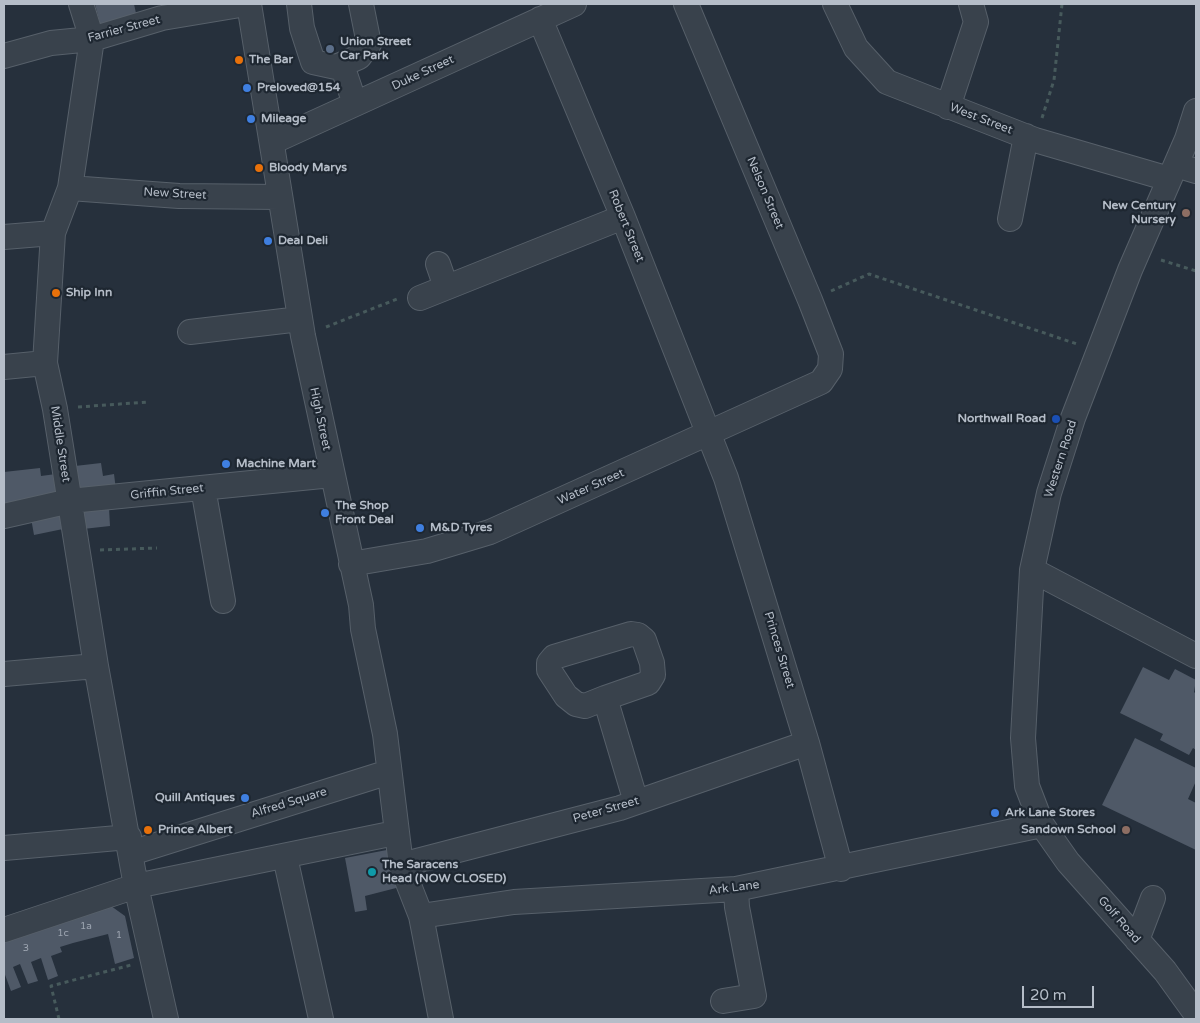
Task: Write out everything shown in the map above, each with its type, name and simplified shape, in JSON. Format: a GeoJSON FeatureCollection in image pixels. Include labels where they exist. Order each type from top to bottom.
{"type":"FeatureCollection","features":[{"type":"Feature","properties":{"kind":"street","name":"Middle Street"},"geometry":{"type":"LineString","coordinates":[[81,4],[92,39],[70,188],[53,233],[45,363],[55,409],[96,666],[136,886],[166,1019]]}},
{"type":"Feature","properties":{"kind":"street","name":"Farrier Street"},"geometry":{"type":"LineString","coordinates":[[4,56],[51,44],[92,39],[162,18],[247,4]]}},
{"type":"Feature","properties":{"kind":"street","name":"High Street"},"geometry":{"type":"LineString","coordinates":[[247,4],[302,327],[385,734],[395,833],[401,865],[422,916],[442,1019]]}},
{"type":"Feature","properties":{"kind":"street"},"geometry":{"type":"LineString","coordinates":[[299,4],[302,28],[313,62],[336,67],[359,57],[369,44],[361,4]]}},
{"type":"Feature","properties":{"kind":"street","name":"Duke Street"},"geometry":{"type":"LineString","coordinates":[[272,142],[574,4]]}},
{"type":"Feature","properties":{"kind":"street","name":"Nelson Street"},"geometry":{"type":"LineString","coordinates":[[686,4],[831,354],[830,369],[821,382]]}},
{"type":"Feature","properties":{"kind":"street","name":"West Street"},"geometry":{"type":"LineString","coordinates":[[835,4],[856,48],[887,82],[1030,138],[1180,172]]}},
{"type":"Feature","properties":{"kind":"street"},"geometry":{"type":"LineString","coordinates":[[948,107],[976,22],[971,4]]}},
{"type":"Feature","properties":{"kind":"street","name":"Robert Street"},"geometry":{"type":"LineString","coordinates":[[540,19],[623,217],[710,434]]}},
{"type":"Feature","properties":{"kind":"street"},"geometry":{"type":"LineString","coordinates":[[342,65],[355,104]]}},
{"type":"Feature","properties":{"kind":"street","name":"Western Road"},"geometry":{"type":"LineString","coordinates":[[1042,825],[1027,786],[1023,738],[1032,570],[1049,493],[1073,418],[1130,270],[1180,172],[1196,111]]}},
{"type":"Feature","properties":{"kind":"street"},"geometry":{"type":"LineString","coordinates":[[1010,220],[1030,138]]}},
{"type":"Feature","properties":{"kind":"street","name":"New Street"},"geometry":{"type":"LineString","coordinates":[[70,188],[178,196],[280,197]]}},
{"type":"Feature","properties":{"kind":"street"},"geometry":{"type":"LineString","coordinates":[[420,298],[623,217]]}},
{"type":"Feature","properties":{"kind":"street"},"geometry":{"type":"LineString","coordinates":[[4,237],[53,233]]}},
{"type":"Feature","properties":{"kind":"street"},"geometry":{"type":"LineString","coordinates":[[438,264],[446,287]]}},
{"type":"Feature","properties":{"kind":"street"},"geometry":{"type":"LineString","coordinates":[[190,332],[302,327]]}},
{"type":"Feature","properties":{"kind":"street"},"geometry":{"type":"LineString","coordinates":[[4,367],[45,363]]}},
{"type":"Feature","properties":{"kind":"street","name":"Water Street"},"geometry":{"type":"LineString","coordinates":[[351,564],[427,551],[490,532],[710,434],[821,382]]}},
{"type":"Feature","properties":{"kind":"street","name":"Princes Street"},"geometry":{"type":"LineString","coordinates":[[710,434],[726,478],[807,743],[841,869]]}},
{"type":"Feature","properties":{"kind":"street","name":"Griffin Street"},"geometry":{"type":"LineString","coordinates":[[4,516],[70,501],[332,474]]}},
{"type":"Feature","properties":{"kind":"street"},"geometry":{"type":"LineString","coordinates":[[203,488],[223,601]]}},
{"type":"Feature","properties":{"kind":"street"},"geometry":{"type":"LineString","coordinates":[[1032,570],[1196,656]]}},
{"type":"Feature","properties":{"kind":"street"},"geometry":{"type":"LineString","coordinates":[[4,674],[96,666]]}},
{"type":"Feature","properties":{"kind":"street"},"geometry":{"type":"LineString","coordinates":[[605,698],[636,802]]}},
{"type":"Feature","properties":{"kind":"street","name":"Peter Street"},"geometry":{"type":"LineString","coordinates":[[401,865],[620,808],[807,743]]}},
{"type":"Feature","properties":{"kind":"street","name":"Alfred Square"},"geometry":{"type":"LineString","coordinates":[[4,848],[130,845],[389,772]]}},
{"type":"Feature","properties":{"kind":"street","name":"Ark Lane"},"geometry":{"type":"LineString","coordinates":[[422,916],[514,902],[736,889],[841,869],[1042,825]]}},
{"type":"Feature","properties":{"kind":"street","name":"Golf Road"},"geometry":{"type":"LineString","coordinates":[[1042,825],[1068,862],[1165,971],[1196,1014]]}},
{"type":"Feature","properties":{"kind":"street"},"geometry":{"type":"LineString","coordinates":[[4,930],[136,886],[395,833]]}},
{"type":"Feature","properties":{"kind":"street"},"geometry":{"type":"LineString","coordinates":[[285,857],[321,1019]]}},
{"type":"Feature","properties":{"kind":"street"},"geometry":{"type":"LineString","coordinates":[[723,1001],[754,996],[737,907],[736,889]]}},
{"type":"Feature","properties":{"kind":"street"},"geometry":{"type":"LineString","coordinates":[[1137,940],[1153,898]]}},
{"type":"Feature","properties":{"kind":"path"},"geometry":{"type":"LineString","coordinates":[[1030,138],[1054,80],[1062,4]]}},
{"type":"Feature","properties":{"kind":"path"},"geometry":{"type":"LineString","coordinates":[[1139,253],[1196,272]]}},
{"type":"Feature","properties":{"kind":"path"},"geometry":{"type":"LineString","coordinates":[[810,300],[869,274],[1099,351]]}},
{"type":"Feature","properties":{"kind":"path"},"geometry":{"type":"LineString","coordinates":[[302,327],[402,297],[420,298]]}},
{"type":"Feature","properties":{"kind":"path"},"geometry":{"type":"LineString","coordinates":[[55,409],[148,402]]}},
{"type":"Feature","properties":{"kind":"path"},"geometry":{"type":"LineString","coordinates":[[78,553],[157,548]]}},
{"type":"Feature","properties":{"kind":"path"},"geometry":{"type":"LineString","coordinates":[[59,1019],[51,986],[153,959]]}},
{"type":"Feature","properties":{"kind":"building"},"geometry":{"type":"Polygon","coordinates":[[[95,4],[134,4],[137,18],[105,26],[100,23],[95,4]]]}},
{"type":"Feature","properties":{"kind":"building"},"geometry":{"type":"Polygon","coordinates":[[[101,463],[103,476],[114,474],[116,490],[79,495],[75,466],[101,463]]]}},
{"type":"Feature","properties":{"kind":"building"},"geometry":{"type":"Polygon","coordinates":[[[40,468],[41,476],[56,474],[58,494],[4,507],[4,472],[40,468]]]}},
{"type":"Feature","properties":{"kind":"building"},"geometry":{"type":"Polygon","coordinates":[[[109,508],[110,526],[83,529],[81,511],[109,508]]]}},
{"type":"Feature","properties":{"kind":"building"},"geometry":{"type":"Polygon","coordinates":[[[61,511],[63,529],[34,535],[31,518],[61,511]]]}},
{"type":"Feature","properties":{"kind":"building"},"geometry":{"type":"Polygon","coordinates":[[[1143,667],[1169,680],[1175,669],[1196,680],[1194,692],[1196,694],[1196,750],[1193,748],[1189,755],[1160,740],[1163,734],[1120,713],[1143,667]]]}},
{"type":"Feature","properties":{"kind":"building"},"geometry":{"type":"Polygon","coordinates":[[[1135,738],[1196,768],[1196,781],[1188,799],[1196,803],[1196,850],[1102,805],[1135,738]]]}},
{"type":"Feature","properties":{"kind":"building","name":"The Saracens Head (NOW CLOSED)"},"geometry":{"type":"Polygon","coordinates":[[[392,849],[400,887],[365,896],[367,910],[355,912],[345,858],[392,849]]]}},
{"type":"Feature","properties":{"kind":"building"},"geometry":{"type":"Polygon","coordinates":[[[111,906],[125,916],[134,958],[115,964],[108,934],[73,943],[60,947],[62,952],[51,956],[58,976],[48,980],[41,958],[31,962],[38,981],[28,984],[20,964],[13,967],[21,987],[11,991],[4,972],[4,941],[111,906]]]}},
{"type":"Feature","properties":{"kind":"place","name":"Union Street Car Park"},"geometry":{"type":"Point","coordinates":[330,49]}},
{"type":"Feature","properties":{"kind":"place","name":"The Bar"},"geometry":{"type":"Point","coordinates":[239,60]}},
{"type":"Feature","properties":{"kind":"place","name":"Preloved@154"},"geometry":{"type":"Point","coordinates":[247,88]}},
{"type":"Feature","properties":{"kind":"place","name":"Mileage"},"geometry":{"type":"Point","coordinates":[251,119]}},
{"type":"Feature","properties":{"kind":"place","name":"Bloody Marys"},"geometry":{"type":"Point","coordinates":[259,168]}},
{"type":"Feature","properties":{"kind":"place","name":"New Century Nursery"},"geometry":{"type":"Point","coordinates":[1186,213]}},
{"type":"Feature","properties":{"kind":"place","name":"Deal Deli"},"geometry":{"type":"Point","coordinates":[268,241]}},
{"type":"Feature","properties":{"kind":"place","name":"Ship Inn"},"geometry":{"type":"Point","coordinates":[56,293]}},
{"type":"Feature","properties":{"kind":"place","name":"Northwall Road"},"geometry":{"type":"Point","coordinates":[1056,419]}},
{"type":"Feature","properties":{"kind":"place","name":"Machine Mart"},"geometry":{"type":"Point","coordinates":[226,464]}},
{"type":"Feature","properties":{"kind":"place","name":"The Shop Front Deal"},"geometry":{"type":"Point","coordinates":[325,513]}},
{"type":"Feature","properties":{"kind":"place","name":"M&D Tyres"},"geometry":{"type":"Point","coordinates":[420,528]}},
{"type":"Feature","properties":{"kind":"place","name":"Quill Antiques"},"geometry":{"type":"Point","coordinates":[245,798]}},
{"type":"Feature","properties":{"kind":"place","name":"Ark Lane Stores"},"geometry":{"type":"Point","coordinates":[995,813]}},
{"type":"Feature","properties":{"kind":"place","name":"Prince Albert"},"geometry":{"type":"Point","coordinates":[148,830]}},
{"type":"Feature","properties":{"kind":"place","name":"Sandown School"},"geometry":{"type":"Point","coordinates":[1126,830]}},
{"type":"Feature","properties":{"kind":"place","name":"The Saracens Head (NOW CLOSED)"},"geometry":{"type":"Point","coordinates":[372,872]}}]}
